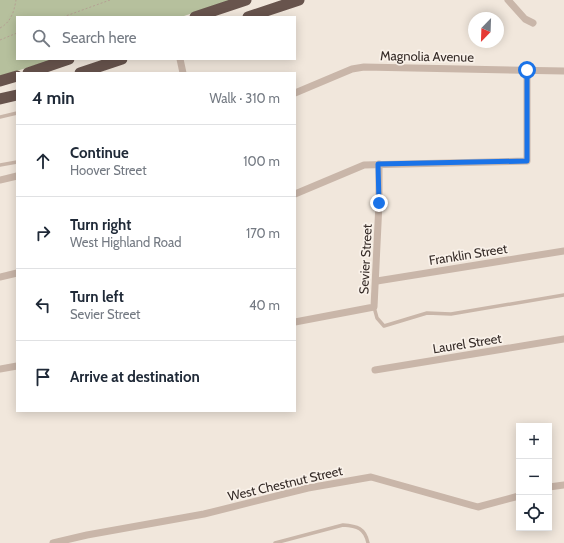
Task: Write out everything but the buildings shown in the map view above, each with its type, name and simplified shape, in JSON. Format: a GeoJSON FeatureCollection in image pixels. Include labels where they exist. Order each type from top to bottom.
{"type":"FeatureCollection","features":[{"type":"Feature","properties":{"kind":"highway"},"geometry":{"type":"LineString","coordinates":[[198,16],[246,0]]}},
{"type":"Feature","properties":{"kind":"highway"},"geometry":{"type":"LineString","coordinates":[[251,16],[299,0]]}},
{"type":"Feature","properties":{"kind":"highway"},"geometry":{"type":"LineString","coordinates":[[34,72],[52,69],[67,60]]}},
{"type":"Feature","properties":{"kind":"highway"},"geometry":{"type":"LineString","coordinates":[[83,72],[119,60]]}},
{"type":"Feature","properties":{"kind":"highway"},"geometry":{"type":"LineString","coordinates":[[0,81],[16,76]]}},
{"type":"Feature","properties":{"kind":"highway"},"geometry":{"type":"LineString","coordinates":[[0,99],[16,95]]}},
{"type":"Feature","properties":{"kind":"street"},"geometry":{"type":"LineString","coordinates":[[508,0],[525,19],[533,23]]}},
{"type":"Feature","properties":{"kind":"street"},"geometry":{"type":"LineString","coordinates":[[180,60],[183,72]]}},
{"type":"Feature","properties":{"kind":"street","name":"Magnolia Avenue"},"geometry":{"type":"LineString","coordinates":[[296,93],[352,69],[364,67],[564,71]]}},
{"type":"Feature","properties":{"kind":"street"},"geometry":{"type":"LineString","coordinates":[[296,194],[364,165],[527,161],[527,70]]}},
{"type":"Feature","properties":{"kind":"street","name":"Sevier Street"},"geometry":{"type":"LineString","coordinates":[[374,307],[377,281],[378,164]]}},
{"type":"Feature","properties":{"kind":"street"},"geometry":{"type":"LineString","coordinates":[[0,180],[16,176]]}},
{"type":"Feature","properties":{"kind":"street","name":"Franklin Street"},"geometry":{"type":"LineString","coordinates":[[377,281],[564,251]]}},
{"type":"Feature","properties":{"kind":"street"},"geometry":{"type":"LineString","coordinates":[[0,277],[16,273]]}},
{"type":"Feature","properties":{"kind":"street"},"geometry":{"type":"LineString","coordinates":[[296,322],[374,307]]}},
{"type":"Feature","properties":{"kind":"street","name":"Laurel Street"},"geometry":{"type":"LineString","coordinates":[[375,370],[564,339]]}},
{"type":"Feature","properties":{"kind":"street"},"geometry":{"type":"LineString","coordinates":[[0,370],[16,366]]}},
{"type":"Feature","properties":{"kind":"street","name":"West Chestnut Street"},"geometry":{"type":"LineString","coordinates":[[53,543],[87,535],[204,514],[308,488],[371,477],[478,507],[516,497]]}},
{"type":"Feature","properties":{"kind":"street"},"geometry":{"type":"LineString","coordinates":[[552,487],[564,485]]}},
{"type":"Feature","properties":{"kind":"lane"},"geometry":{"type":"LineString","coordinates":[[0,117],[16,113]]}},
{"type":"Feature","properties":{"kind":"lane"},"geometry":{"type":"LineString","coordinates":[[0,165],[16,162]]}},
{"type":"Feature","properties":{"kind":"lane"},"geometry":{"type":"LineString","coordinates":[[374,307],[377,318],[384,326],[427,312],[451,314],[564,295]]}},
{"type":"Feature","properties":{"kind":"lane"},"geometry":{"type":"LineString","coordinates":[[275,543],[343,525],[354,526],[362,529],[366,535],[368,543]]}},
{"type":"Feature","properties":{"kind":"path"},"geometry":{"type":"LineString","coordinates":[[0,28],[6,25],[14,12],[16,0]]}},
{"type":"Feature","properties":{"kind":"path"},"geometry":{"type":"LineString","coordinates":[[66,16],[110,0]]}},
{"type":"Feature","properties":{"kind":"path"},"geometry":{"type":"LineString","coordinates":[[0,40],[16,33]]}},
{"type":"Feature","properties":{"kind":"green space"},"geometry":{"type":"Polygon","coordinates":[[[0,0],[232,0],[184,16],[16,16],[16,60],[53,60],[0,76],[0,0]]]}},
{"type":"Feature","properties":{"kind":"route"},"geometry":{"type":"LineString","coordinates":[[379,203],[378,164],[527,161],[527,70]]}}]}
